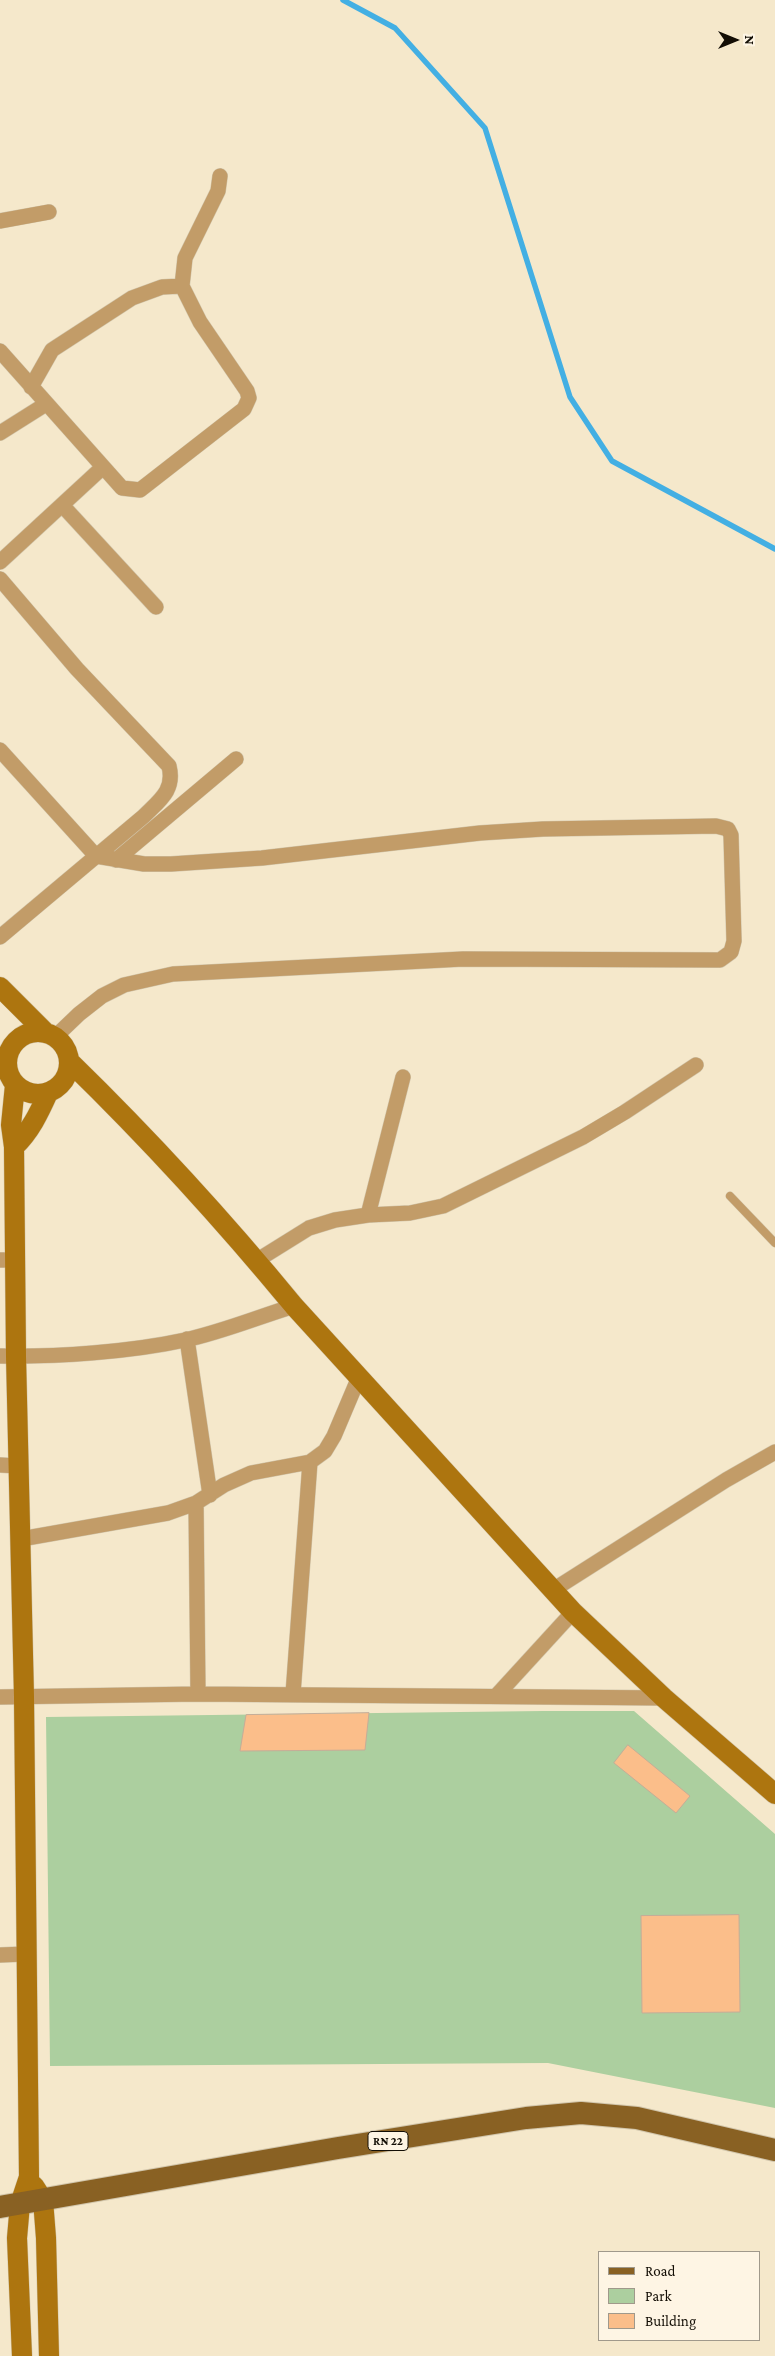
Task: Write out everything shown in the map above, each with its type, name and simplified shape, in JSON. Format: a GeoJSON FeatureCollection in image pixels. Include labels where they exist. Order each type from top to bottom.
{"type":"FeatureCollection","features":[{"type":"Feature","properties":{"kind":"main road"},"geometry":{"type":"LineString","coordinates":[[0,987],[51,1035],[63,1043],[70,1062],[102,1093],[256,1260],[294,1306],[573,1612],[664,1698],[775,1794]]}},
{"type":"Feature","properties":{"kind":"main road"},"geometry":{"type":"LineString","coordinates":[[7,1057],[17,1039],[36,1032],[51,1035]]}},
{"type":"Feature","properties":{"kind":"main road"},"geometry":{"type":"LineString","coordinates":[[0,1036],[7,1057],[7,1067],[15,1085],[30,1094],[80,1088],[102,1093]]}},
{"type":"Feature","properties":{"kind":"main road"},"geometry":{"type":"LineString","coordinates":[[14,1147],[23,1138],[53,1091],[64,1081],[70,1062]]}},
{"type":"Feature","properties":{"kind":"main road"},"geometry":{"type":"LineString","coordinates":[[15,1085],[6,1108],[14,1147],[7,1260],[9,1465],[21,1539],[29,2177],[43,2200],[49,2356]]}},
{"type":"Feature","properties":{"kind":"main road","name":"RN 22"},"geometry":{"type":"LineString","coordinates":[[10,2206],[338,2148],[526,2118],[581,2113],[637,2118],[775,2150]]}},
{"type":"Feature","properties":{"kind":"main road"},"geometry":{"type":"LineString","coordinates":[[22,2356],[17,2238],[10,2206],[29,2177]]}},
{"type":"Feature","properties":{"kind":"street"},"geometry":{"type":"LineString","coordinates":[[0,351],[122,488],[140,490],[244,409],[248,404],[247,391],[200,322],[182,286],[184,258],[218,191],[220,176]]}},
{"type":"Feature","properties":{"kind":"street"},"geometry":{"type":"LineString","coordinates":[[0,221],[49,212]]}},
{"type":"Feature","properties":{"kind":"street"},"geometry":{"type":"LineString","coordinates":[[31,387],[52,350],[132,298],[162,286],[182,286]]}},
{"type":"Feature","properties":{"kind":"street"},"geometry":{"type":"LineString","coordinates":[[0,434],[46,404]]}},
{"type":"Feature","properties":{"kind":"street"},"geometry":{"type":"LineString","coordinates":[[0,562],[103,467]]}},
{"type":"Feature","properties":{"kind":"street"},"geometry":{"type":"LineString","coordinates":[[62,505],[156,607]]}},
{"type":"Feature","properties":{"kind":"street"},"geometry":{"type":"LineString","coordinates":[[0,579],[77,669],[169,766],[171,782],[163,797],[144,816],[0,937]]}},
{"type":"Feature","properties":{"kind":"street"},"geometry":{"type":"LineString","coordinates":[[0,750],[96,856],[144,864],[262,858],[480,833],[543,829],[723,826],[728,829],[731,835],[734,941],[731,952],[726,958],[709,961],[463,959],[174,974],[124,986],[102,996],[51,1035]]}},
{"type":"Feature","properties":{"kind":"street"},"geometry":{"type":"LineString","coordinates":[[116,860],[236,759]]}},
{"type":"Feature","properties":{"kind":"street"},"geometry":{"type":"LineString","coordinates":[[256,1260],[309,1228],[334,1220],[368,1215],[410,1213],[443,1206],[608,1122],[696,1065]]}},
{"type":"Feature","properties":{"kind":"street"},"geometry":{"type":"LineString","coordinates":[[368,1215],[403,1077]]}},
{"type":"Feature","properties":{"kind":"street"},"geometry":{"type":"LineString","coordinates":[[8,1356],[113,1350],[187,1339],[294,1306]]}},
{"type":"Feature","properties":{"kind":"street"},"geometry":{"type":"LineString","coordinates":[[187,1339],[210,1495]]}},
{"type":"Feature","properties":{"kind":"street"},"geometry":{"type":"LineString","coordinates":[[21,1539],[149,1516],[196,1503],[224,1485],[251,1473],[310,1462],[325,1451],[334,1436],[359,1377]]}},
{"type":"Feature","properties":{"kind":"street"},"geometry":{"type":"LineString","coordinates":[[553,1590],[726,1480],[775,1452]]}},
{"type":"Feature","properties":{"kind":"street"},"geometry":{"type":"LineString","coordinates":[[293,1694],[310,1462]]}},
{"type":"Feature","properties":{"kind":"street"},"geometry":{"type":"LineString","coordinates":[[196,1503],[198,1694]]}},
{"type":"Feature","properties":{"kind":"street"},"geometry":{"type":"LineString","coordinates":[[497,1694],[573,1612]]}},
{"type":"Feature","properties":{"kind":"street"},"geometry":{"type":"LineString","coordinates":[[0,1697],[198,1694],[497,1694],[664,1698]]}},
{"type":"Feature","properties":{"kind":"street"},"geometry":{"type":"LineString","coordinates":[[0,1955],[25,1954]]}},
{"type":"Feature","properties":{"kind":"lane"},"geometry":{"type":"LineString","coordinates":[[730,1196],[775,1244]]}},
{"type":"Feature","properties":{"kind":"green space"},"geometry":{"type":"Polygon","coordinates":[[[634,1711],[775,1834],[775,2108],[548,2063],[50,2066],[46,1717],[634,1711]]]}},
{"type":"Feature","properties":{"kind":"building"},"geometry":{"type":"Polygon","coordinates":[[[369,1713],[365,1750],[240,1751],[246,1715],[369,1713]]]}},
{"type":"Feature","properties":{"kind":"building"},"geometry":{"type":"Polygon","coordinates":[[[628,1745],[690,1796],[676,1813],[614,1763],[628,1745]]]}},
{"type":"Feature","properties":{"kind":"building"},"geometry":{"type":"Polygon","coordinates":[[[739,1915],[740,2012],[642,2013],[641,1916],[739,1915]]]}},
{"type":"Feature","properties":{"kind":"waterway"},"geometry":{"type":"LineString","coordinates":[[343,0],[395,28],[485,128],[570,397],[612,461],[775,549]]}}]}
